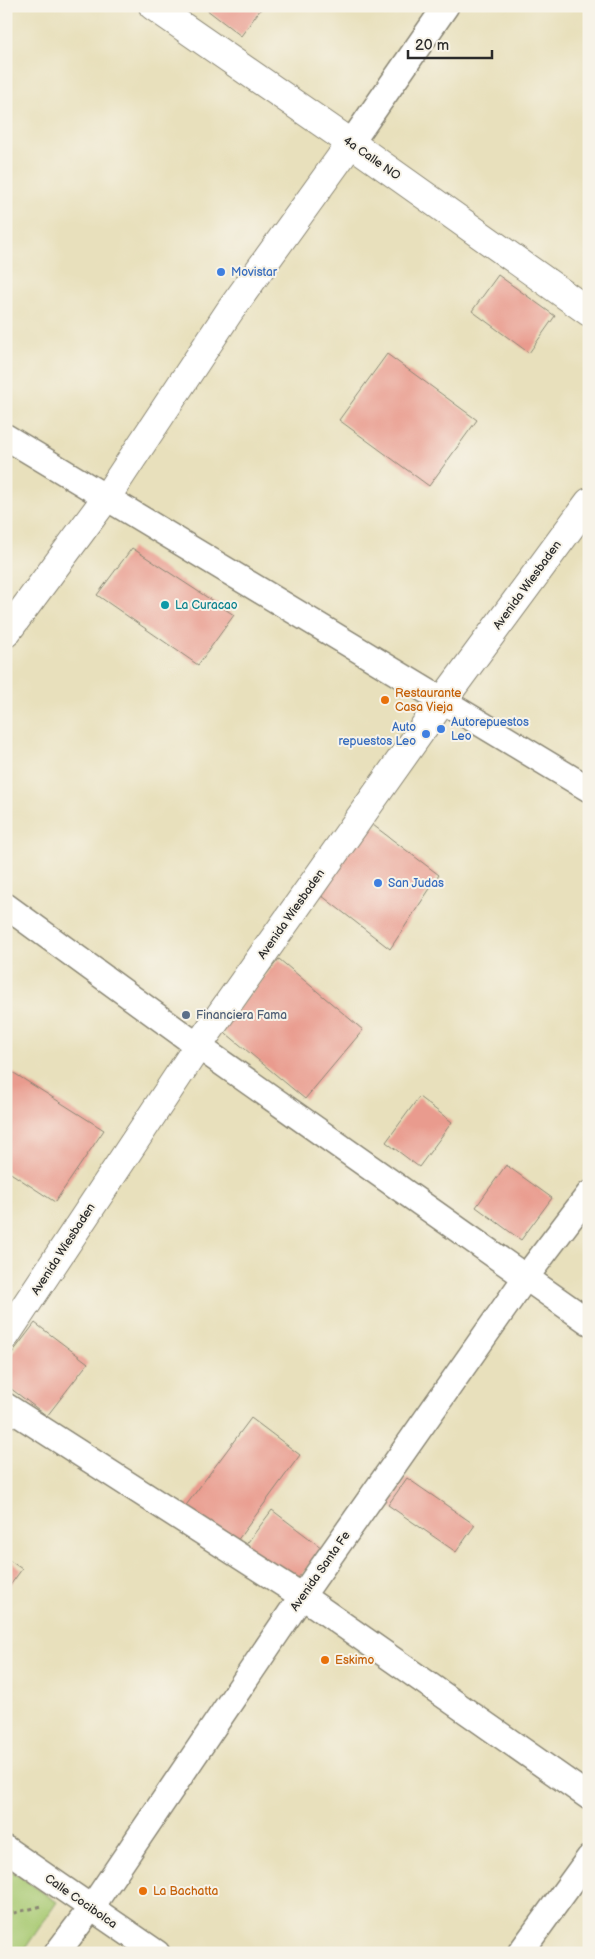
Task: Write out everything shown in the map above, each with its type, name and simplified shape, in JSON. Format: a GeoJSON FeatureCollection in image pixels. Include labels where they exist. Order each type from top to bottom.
{"type":"FeatureCollection","features":[{"type":"Feature","properties":{"kind":"street","name":"4a Calle NO"},"geometry":{"type":"LineString","coordinates":[[153,6],[351,143],[589,312]]}},
{"type":"Feature","properties":{"kind":"street"},"geometry":{"type":"LineString","coordinates":[[6,633],[106,498],[229,312],[351,143],[446,6]]}},
{"type":"Feature","properties":{"kind":"street"},"geometry":{"type":"LineString","coordinates":[[6,437],[589,789]]}},
{"type":"Feature","properties":{"kind":"street","name":"Avenida Wiesbaden"},"geometry":{"type":"LineString","coordinates":[[6,1335],[198,1046],[443,700],[589,502]]}},
{"type":"Feature","properties":{"kind":"street"},"geometry":{"type":"LineString","coordinates":[[6,906],[198,1046],[589,1322]]}},
{"type":"Feature","properties":{"kind":"street","name":"Avenida Santa Fe"},"geometry":{"type":"LineString","coordinates":[[57,1953],[91,1908],[302,1596],[526,1277],[589,1194]]}},
{"type":"Feature","properties":{"kind":"street"},"geometry":{"type":"LineString","coordinates":[[6,1406],[302,1596],[589,1797]]}},
{"type":"Feature","properties":{"kind":"street","name":"Calle Cocibolca"},"geometry":{"type":"LineString","coordinates":[[6,1849],[157,1953]]}},
{"type":"Feature","properties":{"kind":"street"},"geometry":{"type":"LineString","coordinates":[[520,1953],[589,1858]]}},
{"type":"Feature","properties":{"kind":"green space"},"geometry":{"type":"Polygon","coordinates":[[[6,1867],[57,1902],[22,1953],[6,1953],[6,1867]]]}},
{"type":"Feature","properties":{"kind":"building"},"geometry":{"type":"Polygon","coordinates":[[[202,6],[263,6],[241,36],[202,6]]]}},
{"type":"Feature","properties":{"kind":"building"},"geometry":{"type":"Polygon","coordinates":[[[498,275],[555,316],[529,353],[472,311],[498,275]]]}},
{"type":"Feature","properties":{"kind":"building"},"geometry":{"type":"Polygon","coordinates":[[[387,354],[477,420],[429,486],[339,420],[387,354]]]}},
{"type":"Feature","properties":{"kind":"building","name":"La Curacao"},"geometry":{"type":"Polygon","coordinates":[[[132,548],[234,615],[198,665],[97,595],[132,548]]]}},
{"type":"Feature","properties":{"kind":"building","name":"San Judas"},"geometry":{"type":"Polygon","coordinates":[[[369,822],[439,875],[390,949],[317,892],[369,822]]]}},
{"type":"Feature","properties":{"kind":"building"},"geometry":{"type":"Polygon","coordinates":[[[279,959],[363,1030],[305,1099],[221,1029],[279,959]]]}},
{"type":"Feature","properties":{"kind":"building"},"geometry":{"type":"Polygon","coordinates":[[[6,1068],[104,1130],[55,1202],[6,1170],[6,1068]]]}},
{"type":"Feature","properties":{"kind":"building"},"geometry":{"type":"Polygon","coordinates":[[[419,1097],[452,1122],[419,1167],[386,1142],[419,1097]]]}},
{"type":"Feature","properties":{"kind":"building"},"geometry":{"type":"Polygon","coordinates":[[[506,1165],[552,1198],[521,1240],[476,1207],[506,1165]]]}},
{"type":"Feature","properties":{"kind":"building"},"geometry":{"type":"Polygon","coordinates":[[[35,1323],[88,1363],[47,1416],[6,1385],[6,1361],[35,1323]]]}},
{"type":"Feature","properties":{"kind":"building"},"geometry":{"type":"Polygon","coordinates":[[[251,1418],[300,1455],[234,1545],[184,1508],[251,1418]]]}},
{"type":"Feature","properties":{"kind":"building"},"geometry":{"type":"Polygon","coordinates":[[[407,1478],[475,1525],[456,1552],[388,1505],[407,1478]]]}},
{"type":"Feature","properties":{"kind":"building"},"geometry":{"type":"Polygon","coordinates":[[[272,1510],[322,1548],[292,1588],[242,1550],[272,1510]]]}},
{"type":"Feature","properties":{"kind":"building"},"geometry":{"type":"Polygon","coordinates":[[[6,1558],[22,1569],[6,1591],[6,1558]]]}},
{"type":"Feature","properties":{"kind":"place","name":"Movistar"},"geometry":{"type":"Point","coordinates":[221,272]}},
{"type":"Feature","properties":{"kind":"place","name":"La Curacao"},"geometry":{"type":"Point","coordinates":[165,605]}},
{"type":"Feature","properties":{"kind":"place","name":"Restaurante Casa Vieja"},"geometry":{"type":"Point","coordinates":[385,700]}},
{"type":"Feature","properties":{"kind":"place","name":"Autorepuestos Leo"},"geometry":{"type":"Point","coordinates":[441,729]}},
{"type":"Feature","properties":{"kind":"place","name":"Auto repuestos Leo"},"geometry":{"type":"Point","coordinates":[426,734]}},
{"type":"Feature","properties":{"kind":"place","name":"San Judas"},"geometry":{"type":"Point","coordinates":[378,883]}},
{"type":"Feature","properties":{"kind":"place","name":"Financiera Fama"},"geometry":{"type":"Point","coordinates":[186,1015]}},
{"type":"Feature","properties":{"kind":"place","name":"Eskimo"},"geometry":{"type":"Point","coordinates":[325,1660]}},
{"type":"Feature","properties":{"kind":"place","name":"La Bachatta"},"geometry":{"type":"Point","coordinates":[143,1891]}}]}
